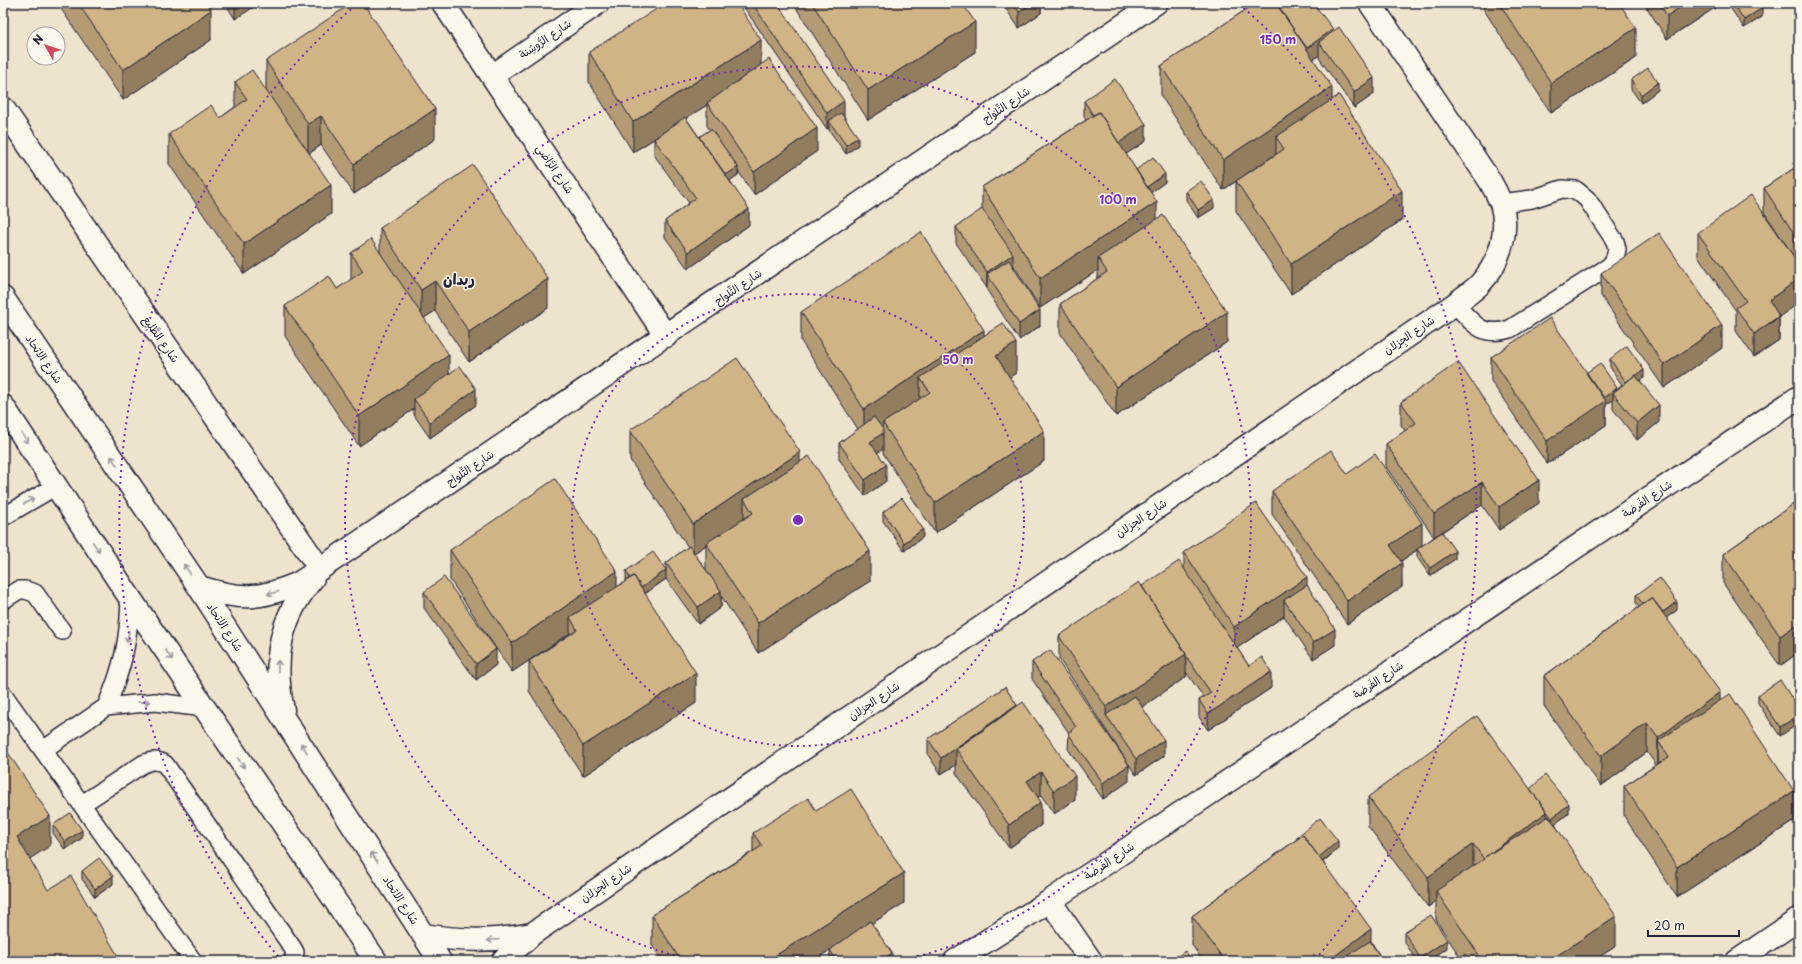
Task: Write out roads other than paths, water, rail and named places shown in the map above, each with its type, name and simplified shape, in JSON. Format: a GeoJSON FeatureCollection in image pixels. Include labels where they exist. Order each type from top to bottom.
{"type":"FeatureCollection","features":[{"type":"Feature","properties":{"kind":"street","name":"شارع الرَّاضي"},"geometry":{"type":"LineString","coordinates":[[443,3],[666,336]]}},
{"type":"Feature","properties":{"kind":"street","name":"شارع الرُّوشِنة"},"geometry":{"type":"LineString","coordinates":[[492,76],[598,3]]}},
{"type":"Feature","properties":{"kind":"street","name":"شارع التِّلواح"},"geometry":{"type":"LineString","coordinates":[[199,587],[224,595],[249,597],[275,593],[299,583],[1156,3]]}},
{"type":"Feature","properties":{"kind":"street","name":"شارع الجِزلان"},"geometry":{"type":"LineString","coordinates":[[503,961],[532,934],[1455,304],[1478,286],[1489,272],[1498,256],[1503,239],[1504,227],[1501,203],[1490,181],[1370,3]]}},
{"type":"Feature","properties":{"kind":"street","name":"شارع الطَّليع"},"geometry":{"type":"LineString","coordinates":[[3,108],[320,569]]}},
{"type":"Feature","properties":{"kind":"street","name":"شارع الاتحاد"},"geometry":{"type":"LineString","coordinates":[[3,298],[199,587],[285,718],[440,961]]}},
{"type":"Feature","properties":{"kind":"street","name":"شارع الفَرضة"},"geometry":{"type":"LineString","coordinates":[[956,961],[1050,901],[1799,396]]}},
{"type":"Feature","properties":{"kind":"street"},"geometry":{"type":"LineString","coordinates":[[3,406],[205,708],[362,950],[376,961]]}},
{"type":"Feature","properties":{"kind":"street","name":"شارع التِّلواح"},"geometry":{"type":"LineString","coordinates":[[285,718],[278,687],[278,655],[285,623],[300,594],[320,569]]}},
{"type":"Feature","properties":{"kind":"street"},"geometry":{"type":"LineString","coordinates":[[1050,901],[1091,961]]}},
{"type":"Feature","properties":{"kind":"street"},"geometry":{"type":"LineString","coordinates":[[1736,961],[1799,919]]}},
{"type":"Feature","properties":{"kind":"street","name":"شارع الجِزلان"},"geometry":{"type":"LineString","coordinates":[[423,935],[467,941],[489,941],[532,934]]}},
{"type":"Feature","properties":{"kind":"lane"},"geometry":{"type":"LineString","coordinates":[[1455,304],[1480,329],[1494,333],[1503,332],[1610,266],[1615,258],[1617,249],[1615,241],[1587,199],[1576,190],[1562,188],[1532,199],[1501,203]]}},
{"type":"Feature","properties":{"kind":"lane"},"geometry":{"type":"LineString","coordinates":[[3,517],[56,486]]}},
{"type":"Feature","properties":{"kind":"lane"},"geometry":{"type":"LineString","coordinates":[[3,600],[19,590],[35,593],[62,631]]}},
{"type":"Feature","properties":{"kind":"lane"},"geometry":{"type":"LineString","coordinates":[[106,706],[117,681],[125,654],[129,626],[130,598]]}},
{"type":"Feature","properties":{"kind":"lane"},"geometry":{"type":"LineString","coordinates":[[3,694],[193,961]]}},
{"type":"Feature","properties":{"kind":"lane"},"geometry":{"type":"LineString","coordinates":[[43,750],[106,706],[155,702],[205,708]]}},
{"type":"Feature","properties":{"kind":"lane"},"geometry":{"type":"LineString","coordinates":[[82,804],[143,764],[150,761],[157,761],[165,764],[292,947],[294,952],[293,961]]}},
{"type":"Feature","properties":{"kind":"district","name":"ربدان"},"geometry":{"type":"Point","coordinates":[459,280]}}]}
